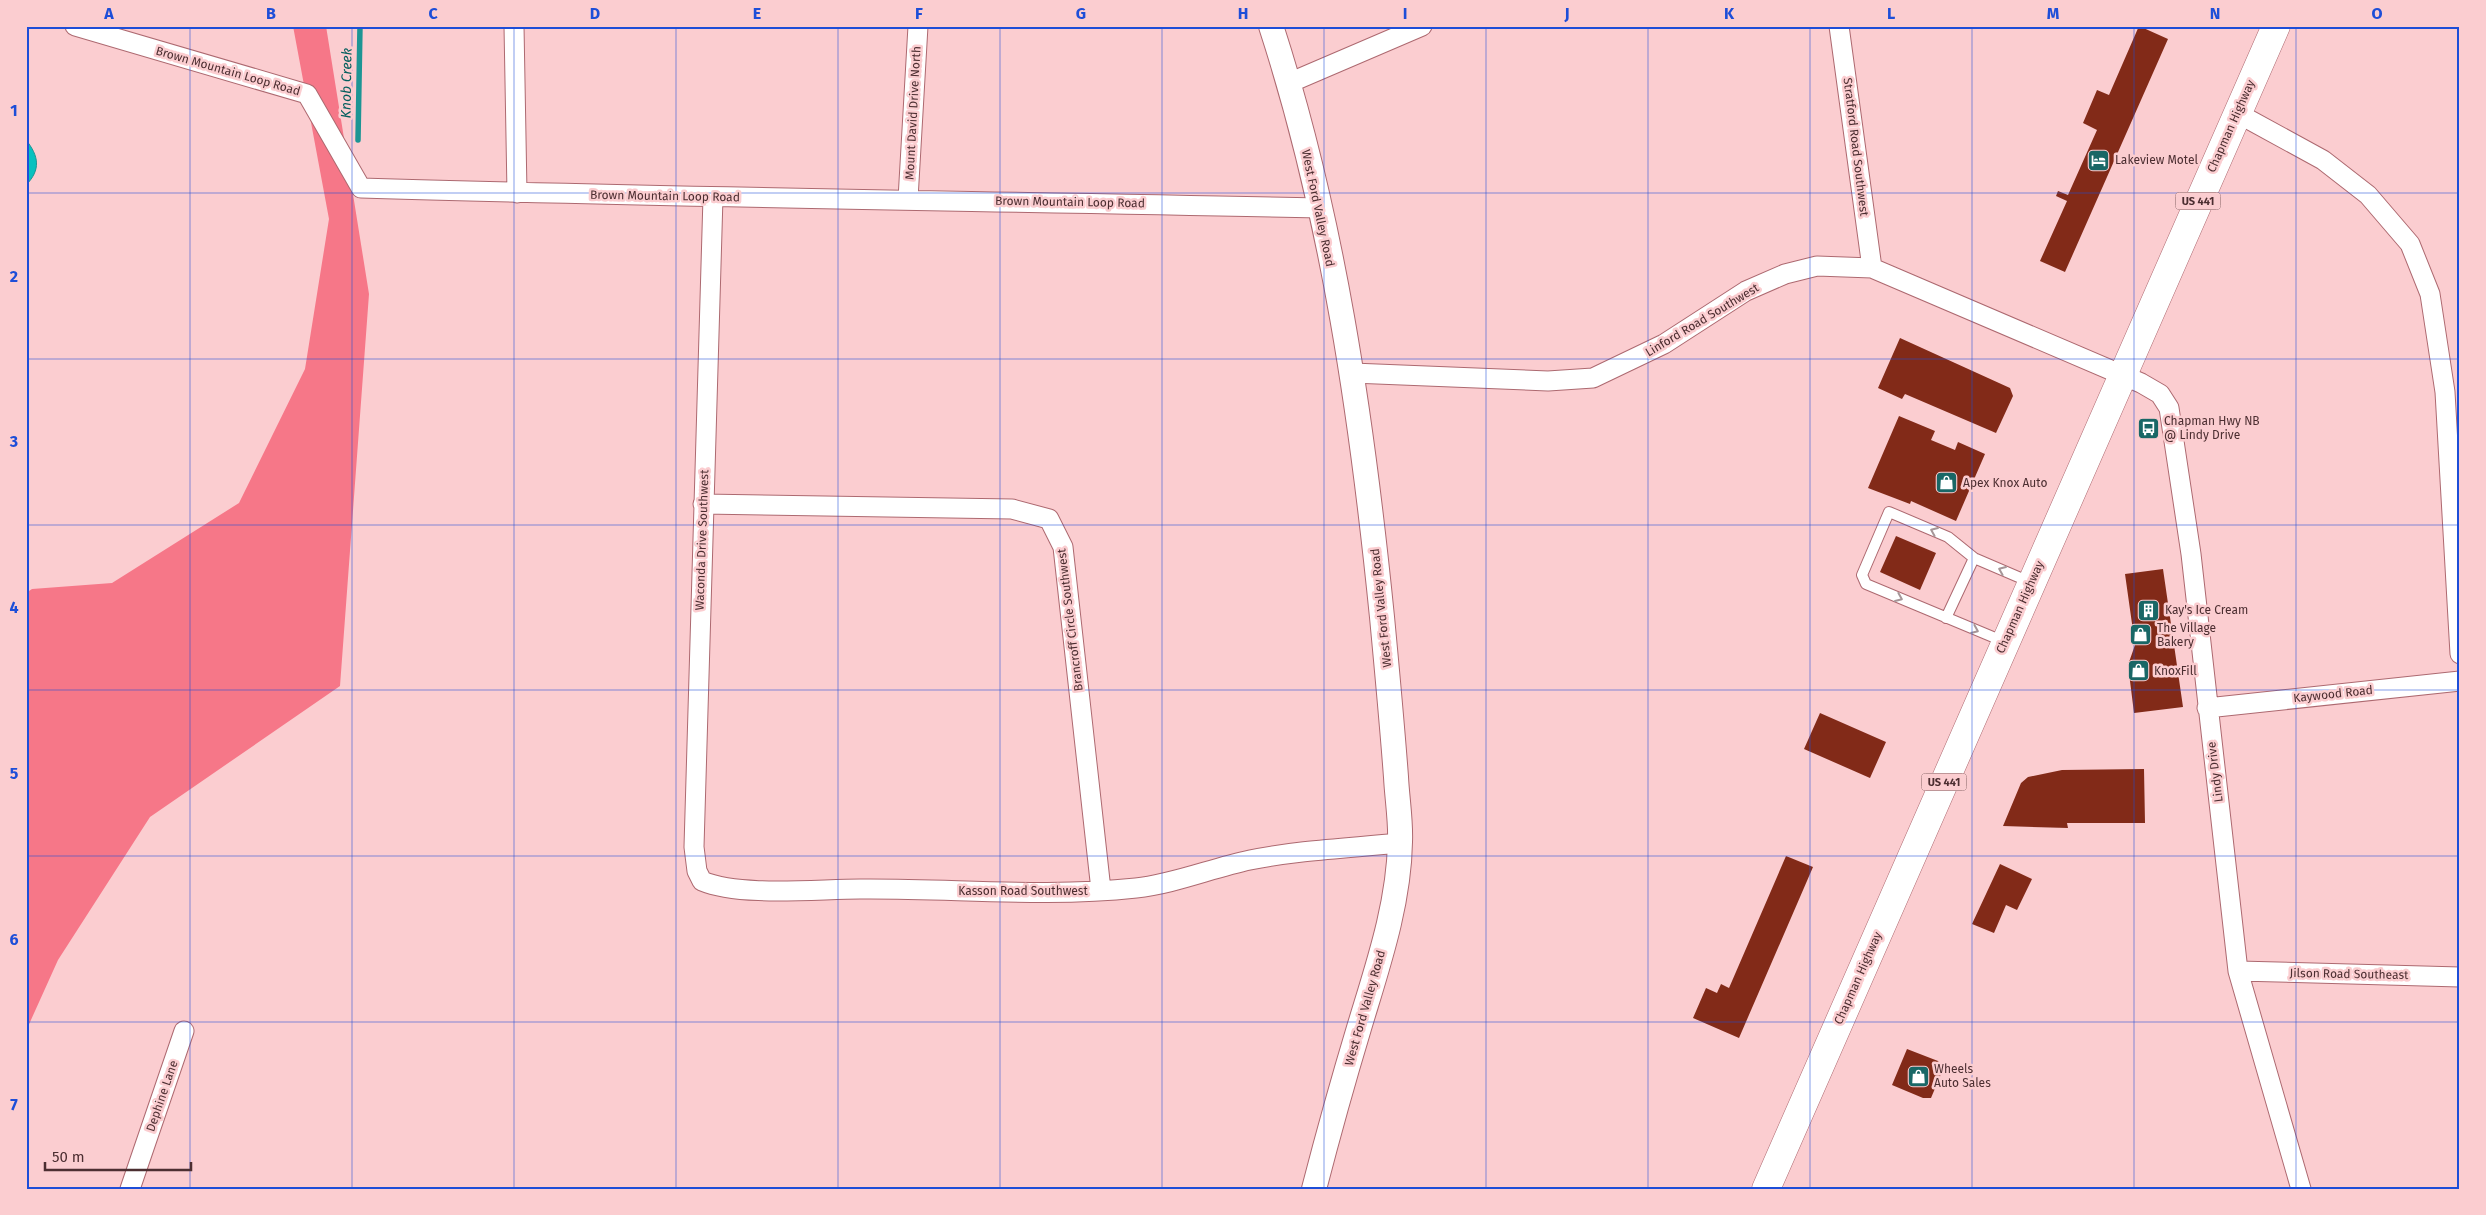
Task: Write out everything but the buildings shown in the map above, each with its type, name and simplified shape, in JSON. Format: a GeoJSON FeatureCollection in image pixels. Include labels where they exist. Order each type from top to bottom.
{"type":"FeatureCollection","features":[{"type":"Feature","properties":{"kind":"highway","name":"Chapman Highway"},"geometry":{"type":"LineString","coordinates":[[1766,1189],[2121,375],[2276,26]]}},
{"type":"Feature","properties":{"kind":"street","name":"Brown Mountain Loop Road"},"geometry":{"type":"LineString","coordinates":[[75,26],[307,94],[361,188],[517,193],[1320,208]]}},
{"type":"Feature","properties":{"kind":"street"},"geometry":{"type":"LineString","coordinates":[[514,26],[517,193]]}},
{"type":"Feature","properties":{"kind":"street","name":"Mount David Drive North"},"geometry":{"type":"LineString","coordinates":[[908,199],[918,26]]}},
{"type":"Feature","properties":{"kind":"street","name":"West Ford Valley Road"},"geometry":{"type":"LineString","coordinates":[[1271,26],[1289,83],[1320,208],[1352,373],[1383,622],[1400,843],[1393,899],[1380,958],[1332,1120],[1314,1189]]}},
{"type":"Feature","properties":{"kind":"street"},"geometry":{"type":"LineString","coordinates":[[1289,83],[1422,26]]}},
{"type":"Feature","properties":{"kind":"street","name":"Stratford Road Southwest"},"geometry":{"type":"LineString","coordinates":[[1839,26],[1872,268]]}},
{"type":"Feature","properties":{"kind":"street"},"geometry":{"type":"LineString","coordinates":[[2237,113],[2323,160],[2368,195],[2410,244],[2430,294],[2452,391],[2460,654]]}},
{"type":"Feature","properties":{"kind":"street","name":"Waconda Drive Southwest"},"geometry":{"type":"LineString","coordinates":[[702,881],[697,871],[694,847],[713,197]]}},
{"type":"Feature","properties":{"kind":"street","name":"Linford Road Southwest"},"geometry":{"type":"LineString","coordinates":[[1352,373],[1548,381],[1593,378],[1664,344],[1746,291],[1786,274],[1817,266],[1872,268],[2121,375]]}},
{"type":"Feature","properties":{"kind":"street","name":"Lindy Drive"},"geometry":{"type":"LineString","coordinates":[[2121,375],[2153,389],[2160,394],[2169,408],[2191,554],[2238,971],[2301,1189]]}},
{"type":"Feature","properties":{"kind":"street","name":"Brancroff Circle Southwest"},"geometry":{"type":"LineString","coordinates":[[703,504],[1012,509],[1049,519],[1063,547],[1101,890]]}},
{"type":"Feature","properties":{"kind":"street","name":"Kaywood Road"},"geometry":{"type":"LineString","coordinates":[[2207,708],[2460,681]]}},
{"type":"Feature","properties":{"kind":"street","name":"Kasson Road Southwest"},"geometry":{"type":"LineString","coordinates":[[702,881],[718,888],[744,890],[863,889],[1077,893],[1137,888],[1219,867],[1290,853],[1400,843]]}},
{"type":"Feature","properties":{"kind":"street","name":"Jilson Road Southeast"},"geometry":{"type":"LineString","coordinates":[[2238,971],[2460,977]]}},
{"type":"Feature","properties":{"kind":"street","name":"Dephine Lane"},"geometry":{"type":"LineString","coordinates":[[130,1189],[184,1031]]}},
{"type":"Feature","properties":{"kind":"lane"},"geometry":{"type":"LineString","coordinates":[[2005,642],[1866,584],[1862,575],[1889,512],[1948,537],[1974,558],[2031,582]]}},
{"type":"Feature","properties":{"kind":"lane"},"geometry":{"type":"LineString","coordinates":[[1946,618],[1974,558]]}},
{"type":"Feature","properties":{"kind":"shaded area"},"geometry":{"type":"Polygon","coordinates":[[[293,26],[326,26],[369,294],[340,686],[150,817],[58,960],[26,1031],[26,593],[32,589],[112,583],[239,503],[305,369],[329,219],[293,26]]]}},
{"type":"Feature","properties":{"kind":"water"},"geometry":{"type":"Polygon","coordinates":[[[26,140],[36,157],[36,168],[26,185],[26,140]]]}},
{"type":"Feature","properties":{"kind":"waterway","name":"Knob Creek"},"geometry":{"type":"LineString","coordinates":[[358,140],[360,26]]}},
{"type":"Feature","properties":{"kind":"place","name":"Lakeview Motel"},"geometry":{"type":"Point","coordinates":[2099,160]}},
{"type":"Feature","properties":{"kind":"place","name":"Chapman Hwy NB @ Lindy Drive"},"geometry":{"type":"Point","coordinates":[2148,428]}},
{"type":"Feature","properties":{"kind":"place","name":"Apex Knox Auto"},"geometry":{"type":"Point","coordinates":[1947,483]}},
{"type":"Feature","properties":{"kind":"place","name":"Kay's Ice Cream"},"geometry":{"type":"Point","coordinates":[2149,610]}},
{"type":"Feature","properties":{"kind":"place","name":"The Village Bakery"},"geometry":{"type":"Point","coordinates":[2141,635]}},
{"type":"Feature","properties":{"kind":"place","name":"KnoxFill"},"geometry":{"type":"Point","coordinates":[2138,671]}},
{"type":"Feature","properties":{"kind":"place","name":"Wheels Auto Sales"},"geometry":{"type":"Point","coordinates":[1918,1076]}}]}
